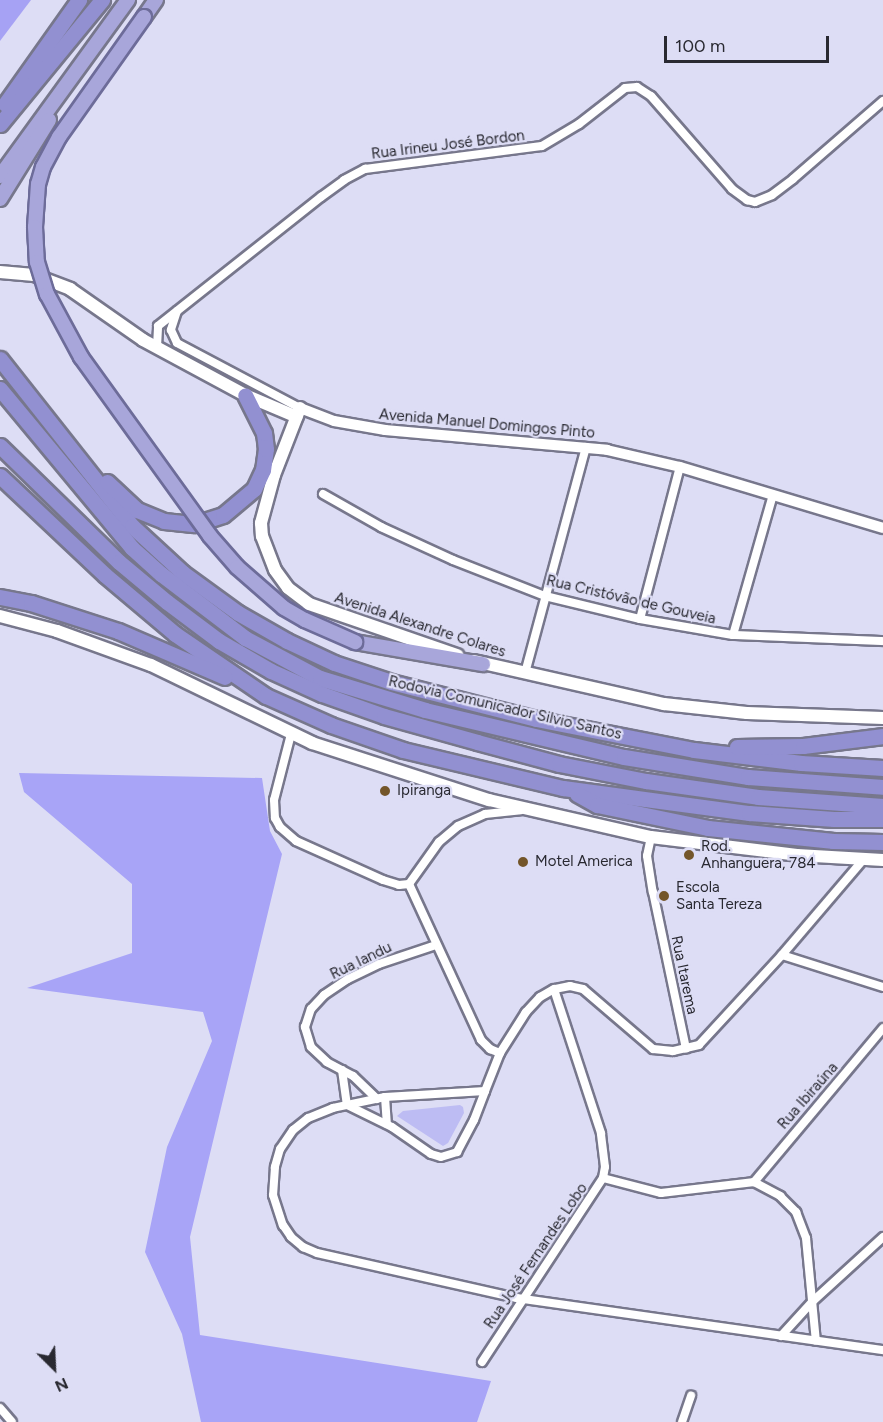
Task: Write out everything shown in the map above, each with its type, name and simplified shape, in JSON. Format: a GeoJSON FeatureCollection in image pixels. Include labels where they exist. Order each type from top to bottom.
{"type":"FeatureCollection","features":[{"type":"Feature","properties":{"kind":"highway"},"geometry":{"type":"LineString","coordinates":[[0,111],[79,0]]}},
{"type":"Feature","properties":{"kind":"highway"},"geometry":{"type":"LineString","coordinates":[[0,124],[102,0]]}},
{"type":"Feature","properties":{"kind":"highway"},"geometry":{"type":"LineString","coordinates":[[0,176],[66,82],[128,0]]}},
{"type":"Feature","properties":{"kind":"highway"},"geometry":{"type":"LineString","coordinates":[[156,0],[59,137],[43,167],[36,195],[35,227],[37,262],[47,294],[81,357],[210,536],[237,567],[284,608],[305,621],[355,642],[483,664]]}},
{"type":"Feature","properties":{"kind":"highway"},"geometry":{"type":"LineString","coordinates":[[0,200],[45,128],[66,82]]}},
{"type":"Feature","properties":{"kind":"highway","name":"Rodovia Comunicador Silvio Santos"},"geometry":{"type":"LineString","coordinates":[[0,359],[132,526],[183,573],[238,613],[287,641],[334,663],[391,682],[536,719],[694,750],[791,762],[883,768]]}},
{"type":"Feature","properties":{"kind":"highway"},"geometry":{"type":"LineString","coordinates":[[0,388],[132,548],[186,594],[245,638],[320,678],[366,694],[483,725],[634,759],[748,777],[883,787]]}},
{"type":"Feature","properties":{"kind":"highway"},"geometry":{"type":"LineString","coordinates":[[69,449],[137,510],[164,521],[185,524],[211,521],[235,508],[254,489],[263,470],[266,449],[264,433],[245,395]]}},
{"type":"Feature","properties":{"kind":"highway"},"geometry":{"type":"LineString","coordinates":[[0,446],[119,562],[219,641],[271,671],[322,694],[384,716],[559,764],[646,781],[758,798],[883,806]]}},
{"type":"Feature","properties":{"kind":"highway"},"geometry":{"type":"LineString","coordinates":[[0,476],[105,575],[166,626],[266,696]]}},
{"type":"Feature","properties":{"kind":"highway"},"geometry":{"type":"LineString","coordinates":[[0,597],[31,603],[118,631],[331,725],[403,750],[563,788],[749,813],[834,819],[883,819]]}},
{"type":"Feature","properties":{"kind":"highway"},"geometry":{"type":"LineString","coordinates":[[694,750],[715,745],[769,748],[803,746],[883,736]]}},
{"type":"Feature","properties":{"kind":"highway"},"geometry":{"type":"LineString","coordinates":[[563,788],[597,805],[708,828],[833,841],[883,842]]}},
{"type":"Feature","properties":{"kind":"main road"},"geometry":{"type":"LineString","coordinates":[[0,272],[33,275],[70,289],[157,347],[245,395],[299,413]]}},
{"type":"Feature","properties":{"kind":"main road","name":"Avenida Alexandre Colares"},"geometry":{"type":"LineString","coordinates":[[299,413],[274,475],[261,523],[262,536],[275,570],[288,588],[309,604],[483,664],[664,704],[758,714],[883,718]]}},
{"type":"Feature","properties":{"kind":"main road"},"geometry":{"type":"LineString","coordinates":[[0,616],[57,631],[151,665],[190,682],[291,734],[399,773],[523,810],[651,837],[797,855],[883,860]]}},
{"type":"Feature","properties":{"kind":"street","name":"Rua Irineu José Bordon"},"geometry":{"type":"LineString","coordinates":[[177,310],[354,174],[378,166],[542,146],[579,124],[625,88],[637,87],[651,96],[732,189],[747,200],[755,202],[772,195],[793,179],[883,101]]}},
{"type":"Feature","properties":{"kind":"street"},"geometry":{"type":"LineString","coordinates":[[157,347],[158,326],[177,310]]}},
{"type":"Feature","properties":{"kind":"street","name":"Avenida Manuel Domingos Pinto"},"geometry":{"type":"LineString","coordinates":[[177,310],[171,330],[177,343],[299,413],[385,430],[586,447],[680,468],[883,528]]}},
{"type":"Feature","properties":{"kind":"street"},"geometry":{"type":"LineString","coordinates":[[525,673],[586,447]]}},
{"type":"Feature","properties":{"kind":"street"},"geometry":{"type":"LineString","coordinates":[[640,619],[680,468]]}},
{"type":"Feature","properties":{"kind":"street","name":"Rua Cristóvão de Gouveia"},"geometry":{"type":"LineString","coordinates":[[323,494],[381,527],[421,546],[545,596],[640,619],[733,635],[883,641]]}},
{"type":"Feature","properties":{"kind":"street"},"geometry":{"type":"LineString","coordinates":[[733,635],[773,495]]}},
{"type":"Feature","properties":{"kind":"street"},"geometry":{"type":"LineString","coordinates":[[291,734],[274,801],[275,818],[283,832],[296,842],[383,880],[399,885],[409,884],[439,842],[458,826],[485,814],[523,810]]}},
{"type":"Feature","properties":{"kind":"street","name":"Rua Itarema"},"geometry":{"type":"LineString","coordinates":[[651,837],[647,856],[686,1049]]}},
{"type":"Feature","properties":{"kind":"street"},"geometry":{"type":"LineString","coordinates":[[347,1105],[387,1124],[432,1154],[450,1156],[457,1152],[464,1141],[500,1053],[532,1004],[554,989],[570,986],[583,989],[653,1049],[674,1051],[699,1045],[782,955],[862,860]]}},
{"type":"Feature","properties":{"kind":"street"},"geometry":{"type":"LineString","coordinates":[[409,884],[481,1040],[490,1049],[500,1053]]}},
{"type":"Feature","properties":{"kind":"street","name":"Rua Iandu"},"geometry":{"type":"LineString","coordinates":[[381,1098],[353,1076],[327,1062],[311,1047],[305,1027],[311,1010],[324,995],[348,979],[380,963],[436,945]]}},
{"type":"Feature","properties":{"kind":"street"},"geometry":{"type":"LineString","coordinates":[[782,955],[883,987]]}},
{"type":"Feature","properties":{"kind":"street","name":"Rua José Fernandes Lobo"},"geometry":{"type":"LineString","coordinates":[[482,1362],[603,1178],[604,1157],[601,1133],[554,989]]}},
{"type":"Feature","properties":{"kind":"street","name":"Rua Ibiraúna"},"geometry":{"type":"LineString","coordinates":[[754,1182],[883,1028]]}},
{"type":"Feature","properties":{"kind":"street"},"geometry":{"type":"LineString","coordinates":[[342,1070],[347,1105]]}},
{"type":"Feature","properties":{"kind":"street"},"geometry":{"type":"LineString","coordinates":[[485,1091],[381,1098],[347,1105],[308,1118],[293,1130],[280,1149],[275,1167],[273,1195],[283,1225],[291,1237],[303,1247],[317,1252],[525,1299],[883,1350]]}},
{"type":"Feature","properties":{"kind":"street"},"geometry":{"type":"LineString","coordinates":[[381,1098],[387,1124]]}},
{"type":"Feature","properties":{"kind":"street"},"geometry":{"type":"LineString","coordinates":[[603,1178],[661,1192],[754,1182],[780,1196],[796,1212],[806,1238],[816,1341]]}},
{"type":"Feature","properties":{"kind":"street"},"geometry":{"type":"LineString","coordinates":[[781,1336],[813,1301],[883,1237]]}},
{"type":"Feature","properties":{"kind":"street"},"geometry":{"type":"LineString","coordinates":[[682,1422],[691,1396]]}},
{"type":"Feature","properties":{"kind":"street"},"geometry":{"type":"LineString","coordinates":[[0,1408],[12,1422]]}},
{"type":"Feature","properties":{"kind":"shaded area"},"geometry":{"type":"Polygon","coordinates":[[[0,0],[31,0],[0,41],[0,0]]]}},
{"type":"Feature","properties":{"kind":"shaded area"},"geometry":{"type":"Polygon","coordinates":[[[19,773],[262,778],[270,831],[282,854],[190,1237],[200,1335],[491,1381],[477,1422],[201,1422],[182,1334],[145,1252],[167,1147],[212,1041],[203,1012],[27,988],[132,953],[132,884],[24,792],[19,773]]]}},
{"type":"Feature","properties":{"kind":"shaded area"},"geometry":{"type":"Polygon","coordinates":[[[460,1105],[464,1113],[448,1143],[443,1146],[397,1116],[403,1111],[460,1105]]]}},
{"type":"Feature","properties":{"kind":"place","name":"Ipiranga"},"geometry":{"type":"Point","coordinates":[385,791]}},
{"type":"Feature","properties":{"kind":"place","name":"Rod. Anhanguera, 784"},"geometry":{"type":"Point","coordinates":[689,855]}},
{"type":"Feature","properties":{"kind":"place","name":"Motel America"},"geometry":{"type":"Point","coordinates":[523,862]}},
{"type":"Feature","properties":{"kind":"place","name":"Escola Santa Tereza"},"geometry":{"type":"Point","coordinates":[664,896]}}]}
